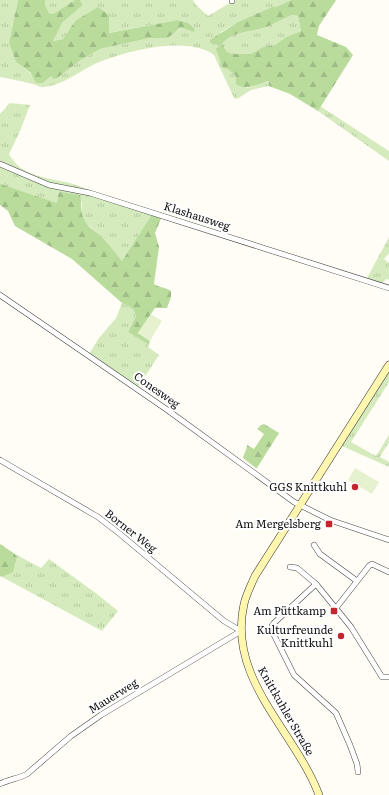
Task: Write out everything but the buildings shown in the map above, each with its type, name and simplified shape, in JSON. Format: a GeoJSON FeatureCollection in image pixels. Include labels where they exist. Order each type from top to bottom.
{"type":"FeatureCollection","features":[{"type":"Feature","properties":{"kind":"street","name":"Klashausweg"},"geometry":{"type":"LineString","coordinates":[[0,164],[49,185],[104,197],[389,288]]}},
{"type":"Feature","properties":{"kind":"street","name":"Conesweg"},"geometry":{"type":"LineString","coordinates":[[0,295],[166,409],[300,506]]}},
{"type":"Feature","properties":{"kind":"street","name":"Knittkuhler Straße"},"geometry":{"type":"LineString","coordinates":[[319,795],[308,771],[260,693],[251,675],[245,657],[241,631],[244,603],[255,576],[389,365]]}},
{"type":"Feature","properties":{"kind":"street","name":"Borner Weg"},"geometry":{"type":"LineString","coordinates":[[0,460],[98,517],[224,621],[241,631]]}},
{"type":"Feature","properties":{"kind":"street"},"geometry":{"type":"LineString","coordinates":[[300,506],[330,520],[389,540]]}},
{"type":"Feature","properties":{"kind":"street"},"geometry":{"type":"LineString","coordinates":[[314,545],[320,554],[357,581]]}},
{"type":"Feature","properties":{"kind":"street"},"geometry":{"type":"LineString","coordinates":[[336,608],[369,566],[372,564],[389,572]]}},
{"type":"Feature","properties":{"kind":"street"},"geometry":{"type":"LineString","coordinates":[[290,567],[297,568],[316,584],[356,634],[382,676],[389,676]]}},
{"type":"Feature","properties":{"kind":"street"},"geometry":{"type":"LineString","coordinates":[[316,584],[272,626],[294,675],[336,713],[350,745],[357,764],[358,772]]}},
{"type":"Feature","properties":{"kind":"street","name":"Mauerweg"},"geometry":{"type":"LineString","coordinates":[[0,784],[27,774],[71,736],[101,714],[241,631]]}},
{"type":"Feature","properties":{"kind":"green space"},"geometry":{"type":"Polygon","coordinates":[[[0,0],[18,0],[9,43],[16,62],[43,83],[51,76],[57,78],[81,60],[100,49],[150,38],[165,38],[182,28],[193,32],[193,27],[184,21],[177,20],[108,33],[75,21],[63,39],[52,41],[62,23],[83,5],[80,0],[193,0],[196,5],[208,16],[235,0],[291,0],[238,22],[221,32],[218,44],[220,45],[218,47],[228,68],[247,88],[269,81],[269,86],[251,90],[237,99],[234,98],[214,55],[202,49],[188,46],[156,47],[109,58],[90,66],[58,84],[51,86],[41,87],[34,84],[0,77],[0,0]]]}},
{"type":"Feature","properties":{"kind":"green space"},"geometry":{"type":"Polygon","coordinates":[[[18,0],[45,0],[45,5],[49,13],[53,14],[75,0],[80,0],[83,5],[62,23],[53,41],[63,39],[75,21],[98,7],[109,15],[109,33],[177,20],[187,23],[195,30],[193,32],[182,28],[169,37],[150,38],[100,49],[81,60],[57,78],[54,79],[51,76],[43,83],[36,83],[31,73],[16,62],[9,43],[18,0]]]}},
{"type":"Feature","properties":{"kind":"green space"},"geometry":{"type":"Polygon","coordinates":[[[45,0],[75,0],[53,14],[49,13],[45,5],[45,0]]]}},
{"type":"Feature","properties":{"kind":"green space"},"geometry":{"type":"Polygon","coordinates":[[[291,0],[336,0],[319,26],[317,35],[346,47],[353,55],[318,111],[290,94],[269,86],[269,81],[248,87],[236,84],[236,76],[228,69],[223,68],[216,49],[220,45],[212,44],[210,42],[210,40],[238,22],[274,6],[276,7],[291,0]],[[292,15],[267,27],[235,35],[222,44],[227,52],[233,54],[251,54],[263,47],[275,45],[286,37],[301,31],[298,16],[292,15]]]}},
{"type":"Feature","properties":{"kind":"green space"},"geometry":{"type":"Polygon","coordinates":[[[292,15],[298,16],[301,31],[286,37],[275,45],[263,47],[251,54],[233,54],[227,52],[222,44],[235,35],[267,27],[292,15]]]}},
{"type":"Feature","properties":{"kind":"green space"},"geometry":{"type":"Polygon","coordinates":[[[10,103],[30,105],[9,154],[16,164],[25,171],[35,175],[73,184],[93,192],[49,184],[0,163],[0,114],[10,103]]]}},
{"type":"Feature","properties":{"kind":"green space"},"geometry":{"type":"Polygon","coordinates":[[[320,106],[389,151],[389,161],[318,111],[320,106]]]}},
{"type":"Feature","properties":{"kind":"green space"},"geometry":{"type":"Polygon","coordinates":[[[0,164],[38,181],[90,194],[153,213],[123,262],[102,237],[83,219],[82,202],[58,195],[57,203],[0,185],[0,164]]]}},
{"type":"Feature","properties":{"kind":"green space"},"geometry":{"type":"Polygon","coordinates":[[[0,184],[57,203],[60,192],[80,195],[82,213],[85,222],[102,237],[122,261],[153,213],[162,216],[155,233],[159,247],[154,284],[171,291],[171,297],[167,308],[155,308],[138,333],[150,341],[149,345],[128,332],[136,316],[133,309],[122,303],[72,259],[15,226],[8,211],[0,205],[0,184]]]}},
{"type":"Feature","properties":{"kind":"green space"},"geometry":{"type":"Polygon","coordinates":[[[389,237],[389,253],[384,259],[389,263],[389,280],[386,279],[382,284],[366,280],[389,237]]]}},
{"type":"Feature","properties":{"kind":"green space"},"geometry":{"type":"Polygon","coordinates":[[[122,303],[133,309],[136,316],[128,332],[149,345],[148,347],[159,355],[138,387],[89,354],[99,338],[116,318],[122,303]]]}},
{"type":"Feature","properties":{"kind":"green space"},"geometry":{"type":"Polygon","coordinates":[[[151,314],[162,321],[150,341],[138,333],[151,314]]]}},
{"type":"Feature","properties":{"kind":"green space"},"geometry":{"type":"Polygon","coordinates":[[[389,372],[389,382],[351,442],[376,456],[389,435],[389,442],[380,457],[389,462],[389,467],[342,446],[389,372]]]}},
{"type":"Feature","properties":{"kind":"green space"},"geometry":{"type":"Polygon","coordinates":[[[264,424],[279,433],[256,468],[243,458],[247,445],[254,449],[264,434],[257,429],[264,424]]]}},
{"type":"Feature","properties":{"kind":"green space"},"geometry":{"type":"Polygon","coordinates":[[[355,468],[379,482],[372,494],[348,480],[355,468]]]}},
{"type":"Feature","properties":{"kind":"green space"},"geometry":{"type":"Polygon","coordinates":[[[0,544],[15,554],[17,558],[13,572],[2,577],[0,576],[0,544]]]}},
{"type":"Feature","properties":{"kind":"green space"},"geometry":{"type":"Polygon","coordinates":[[[15,554],[41,568],[49,559],[118,611],[102,631],[2,577],[14,568],[16,561],[15,554]]]}},
{"type":"Feature","properties":{"kind":"place","name":"GGS Knittkuhl"},"geometry":{"type":"Point","coordinates":[355,487]}},
{"type":"Feature","properties":{"kind":"place","name":"Am Mergelsberg"},"geometry":{"type":"Point","coordinates":[329,524]}},
{"type":"Feature","properties":{"kind":"place","name":"Am Püttkamp"},"geometry":{"type":"Point","coordinates":[334,611]}},
{"type":"Feature","properties":{"kind":"place","name":"Kulturfreunde Knittkuhl"},"geometry":{"type":"Point","coordinates":[341,636]}}]}
